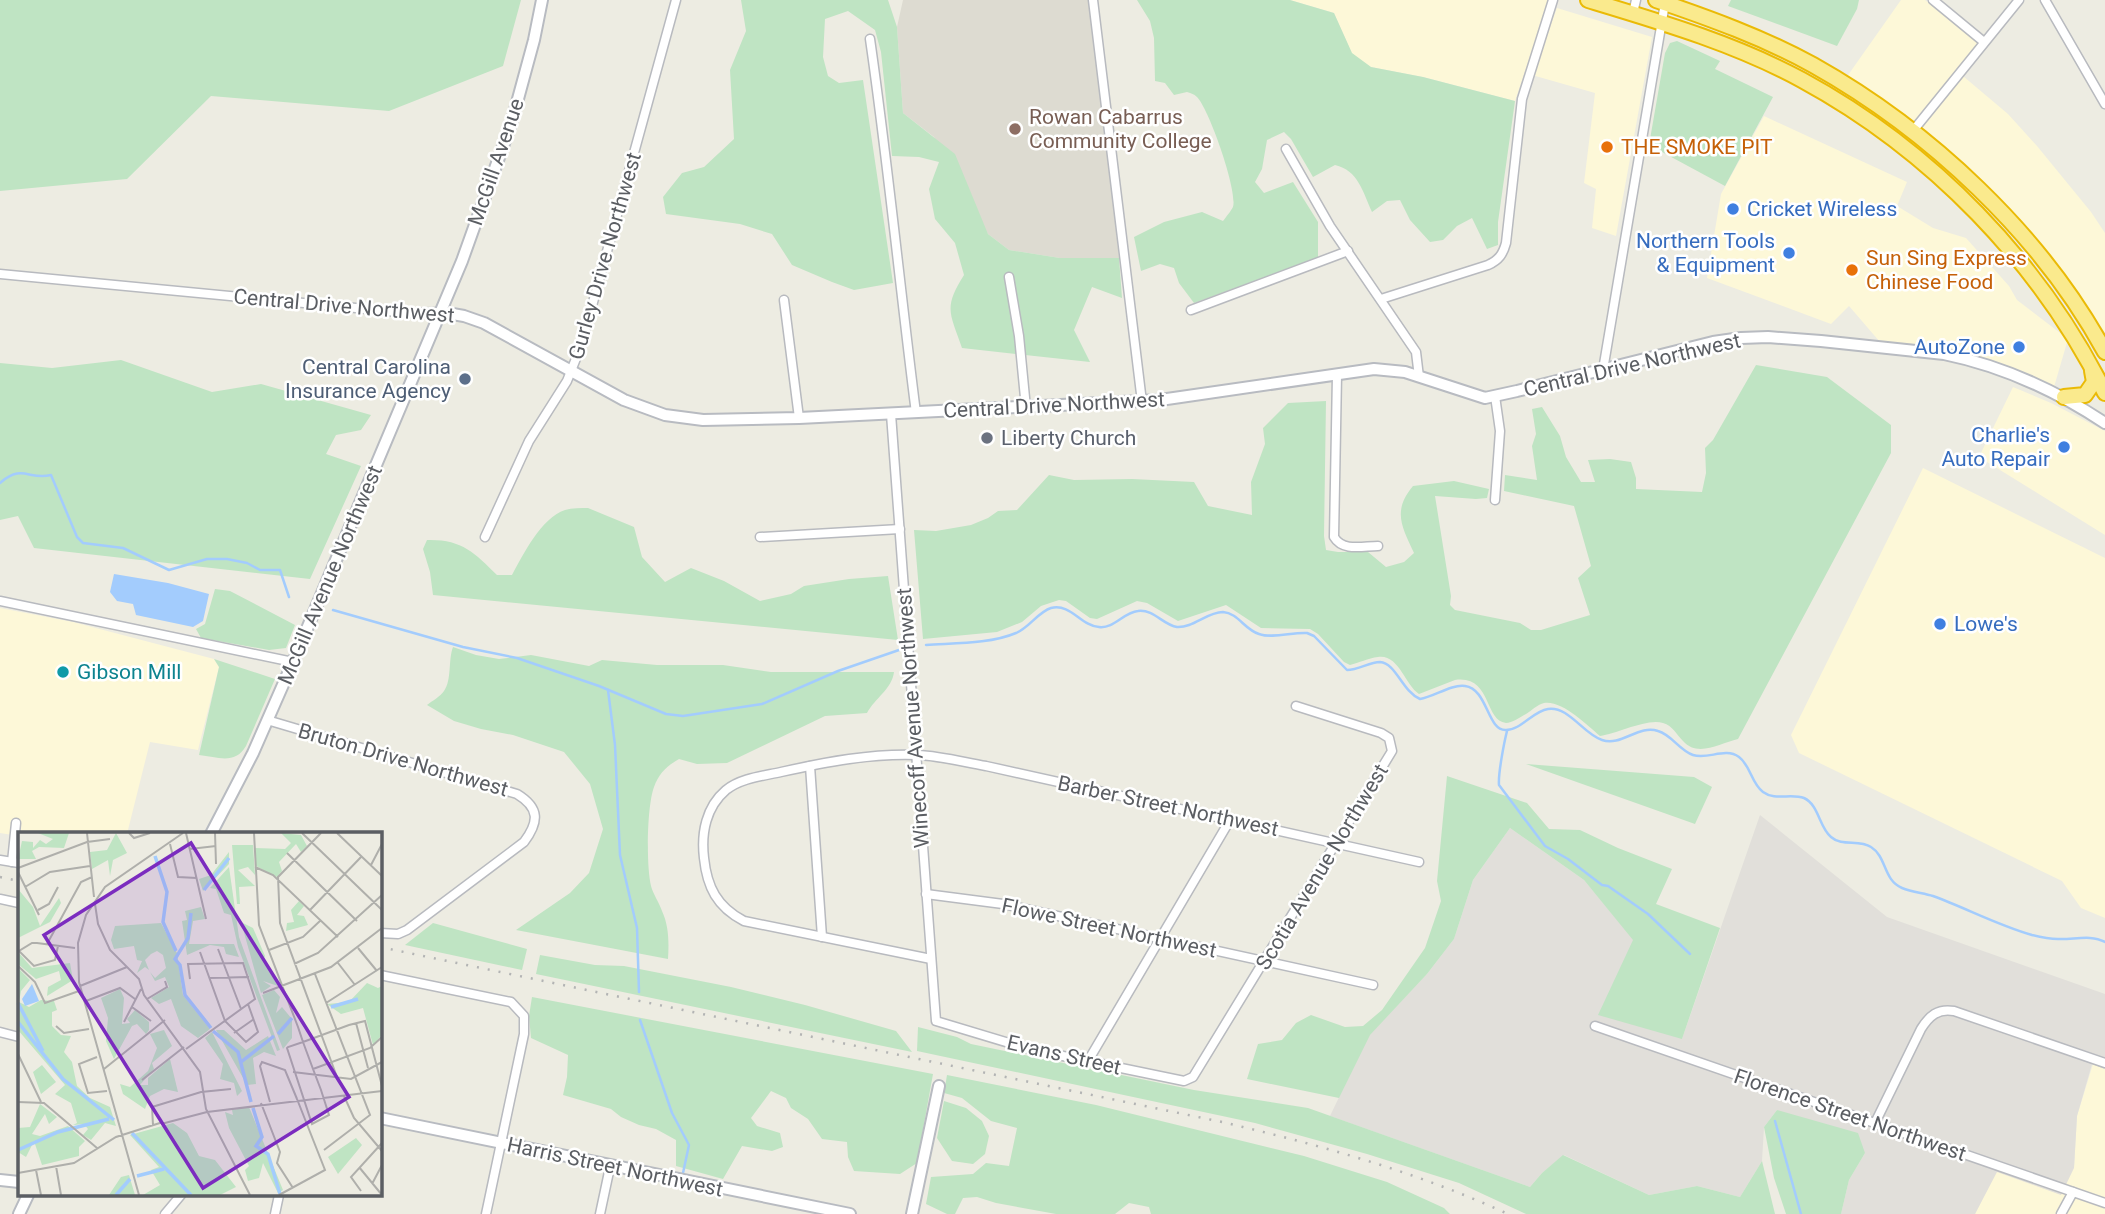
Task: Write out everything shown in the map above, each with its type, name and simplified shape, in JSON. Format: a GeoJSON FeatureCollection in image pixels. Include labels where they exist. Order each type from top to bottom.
{"type":"FeatureCollection","features":[{"type":"Feature","properties":{"kind":"highway"},"geometry":{"type":"LineString","coordinates":[[1588,0],[1634,7],[1662,23],[1751,56],[1831,97],[1905,149],[1979,215],[2020,262],[2093,355],[2105,378]]}},
{"type":"Feature","properties":{"kind":"highway"},"geometry":{"type":"LineString","coordinates":[[1661,2],[1775,47],[1811,65],[1845,85],[1916,135],[1959,171],[2026,240],[2077,308],[2105,352]]}},
{"type":"Feature","properties":{"kind":"highway"},"geometry":{"type":"LineString","coordinates":[[1905,149],[1916,135]]}},
{"type":"Feature","properties":{"kind":"highway"},"geometry":{"type":"LineString","coordinates":[[2065,322],[2105,393]]}},
{"type":"Feature","properties":{"kind":"highway"},"geometry":{"type":"LineString","coordinates":[[2064,397],[2079,397],[2091,389],[2094,382],[2092,366]]}},
{"type":"Feature","properties":{"kind":"street","name":"Gurley Drive Northwest"},"geometry":{"type":"LineString","coordinates":[[485,537],[529,441],[572,371],[607,256],[676,0]]}},
{"type":"Feature","properties":{"kind":"street"},"geometry":{"type":"LineString","coordinates":[[1093,0],[1142,401]]}},
{"type":"Feature","properties":{"kind":"street"},"geometry":{"type":"LineString","coordinates":[[1381,299],[1497,261],[1503,253],[1525,84],[1553,0]]}},
{"type":"Feature","properties":{"kind":"street"},"geometry":{"type":"LineString","coordinates":[[1933,0],[1984,42]]}},
{"type":"Feature","properties":{"kind":"street"},"geometry":{"type":"LineString","coordinates":[[1916,135],[1984,42],[2019,0]]}},
{"type":"Feature","properties":{"kind":"street"},"geometry":{"type":"LineString","coordinates":[[2045,0],[2105,104]]}},
{"type":"Feature","properties":{"kind":"street"},"geometry":{"type":"LineString","coordinates":[[1603,370],[1662,23],[1661,2]]}},
{"type":"Feature","properties":{"kind":"street","name":"McGill Avenue"},"geometry":{"type":"LineString","coordinates":[[441,312],[512,121],[542,3]]}},
{"type":"Feature","properties":{"kind":"street"},"geometry":{"type":"LineString","coordinates":[[870,39],[916,413]]}},
{"type":"Feature","properties":{"kind":"street"},"geometry":{"type":"LineString","coordinates":[[1286,149],[1330,226],[1416,352],[1419,377]]}},
{"type":"Feature","properties":{"kind":"street"},"geometry":{"type":"LineString","coordinates":[[1191,310],[1348,251]]}},
{"type":"Feature","properties":{"kind":"street","name":"Central Drive Northwest"},"geometry":{"type":"LineString","coordinates":[[0,274],[464,316],[484,323],[624,400],[665,415],[703,420],[916,413],[1142,401],[1391,369],[1485,398],[1713,342],[1768,337],[1957,357],[2009,371],[2064,397],[2105,422]]}},
{"type":"Feature","properties":{"kind":"street"},"geometry":{"type":"LineString","coordinates":[[1009,277],[1019,336],[1026,408]]}},
{"type":"Feature","properties":{"kind":"street"},"geometry":{"type":"LineString","coordinates":[[784,300],[799,418]]}},
{"type":"Feature","properties":{"kind":"street","name":"McGill Avenue Northwest"},"geometry":{"type":"LineString","coordinates":[[212,832],[293,662],[441,312]]}},
{"type":"Feature","properties":{"kind":"street"},"geometry":{"type":"LineString","coordinates":[[1337,375],[1335,537],[1338,544],[1345,547],[1378,546]]}},
{"type":"Feature","properties":{"kind":"street"},"geometry":{"type":"LineString","coordinates":[[1495,396],[1500,431],[1495,500]]}},
{"type":"Feature","properties":{"kind":"street","name":"Winecoff Avenue Northwest"},"geometry":{"type":"LineString","coordinates":[[891,414],[936,1021]]}},
{"type":"Feature","properties":{"kind":"street"},"geometry":{"type":"LineString","coordinates":[[760,537],[900,529]]}},
{"type":"Feature","properties":{"kind":"street"},"geometry":{"type":"LineString","coordinates":[[0,601],[293,662]]}},
{"type":"Feature","properties":{"kind":"street","name":"Scotia Avenue Northwest"},"geometry":{"type":"LineString","coordinates":[[1194,1077],[1392,751],[1389,738],[1381,733],[1296,706]]}},
{"type":"Feature","properties":{"kind":"street","name":"Bruton Drive Northwest"},"geometry":{"type":"LineString","coordinates":[[267,720],[517,793],[529,802],[534,812],[534,828],[524,842],[407,930],[398,934],[382,933]]}},
{"type":"Feature","properties":{"kind":"street","name":"Barber Street Northwest"},"geometry":{"type":"LineString","coordinates":[[931,959],[744,921],[728,913],[715,898],[708,883],[702,842],[706,819],[714,804],[727,790],[744,780],[841,759],[916,755],[986,766],[1419,862]]}},
{"type":"Feature","properties":{"kind":"street"},"geometry":{"type":"LineString","coordinates":[[810,766],[822,937]]}},
{"type":"Feature","properties":{"kind":"street"},"geometry":{"type":"LineString","coordinates":[[1088,1061],[1230,820]]}},
{"type":"Feature","properties":{"kind":"street"},"geometry":{"type":"LineString","coordinates":[[0,860],[16,863],[16,823]]}},
{"type":"Feature","properties":{"kind":"street","name":"Flowe Street Northwest"},"geometry":{"type":"LineString","coordinates":[[926,894],[1003,904],[1373,985]]}},
{"type":"Feature","properties":{"kind":"street"},"geometry":{"type":"LineString","coordinates":[[0,899],[18,903]]}},
{"type":"Feature","properties":{"kind":"street"},"geometry":{"type":"LineString","coordinates":[[382,975],[511,1002],[524,1016],[524,1034],[486,1214]]}},
{"type":"Feature","properties":{"kind":"street"},"geometry":{"type":"LineString","coordinates":[[1875,1123],[1921,1029],[1933,1014],[1948,1010],[2105,1063]]}},
{"type":"Feature","properties":{"kind":"street","name":"Evans Street"},"geometry":{"type":"LineString","coordinates":[[936,1021],[1029,1049],[1184,1081],[1194,1077]]}},
{"type":"Feature","properties":{"kind":"street","name":"Florence Street Northwest"},"geometry":{"type":"LineString","coordinates":[[1595,1026],[2105,1203]]}},
{"type":"Feature","properties":{"kind":"street"},"geometry":{"type":"LineString","coordinates":[[0,1032],[18,1037]]}},
{"type":"Feature","properties":{"kind":"street"},"geometry":{"type":"LineString","coordinates":[[912,1214],[939,1086]]}},
{"type":"Feature","properties":{"kind":"street","name":"Harris Street Northwest"},"geometry":{"type":"LineString","coordinates":[[382,1118],[850,1214]]}},
{"type":"Feature","properties":{"kind":"street"},"geometry":{"type":"LineString","coordinates":[[600,1214],[610,1167]]}},
{"type":"Feature","properties":{"kind":"street"},"geometry":{"type":"LineString","coordinates":[[0,1180],[18,1182]]}},
{"type":"Feature","properties":{"kind":"street"},"geometry":{"type":"LineString","coordinates":[[2061,1214],[2073,1192]]}},
{"type":"Feature","properties":{"kind":"street"},"geometry":{"type":"LineString","coordinates":[[19,1214],[28,1196]]}},
{"type":"Feature","properties":{"kind":"street"},"geometry":{"type":"LineString","coordinates":[[165,1214],[180,1196]]}},
{"type":"Feature","properties":{"kind":"street"},"geometry":{"type":"LineString","coordinates":[[275,1214],[279,1196]]}},
{"type":"Feature","properties":{"kind":"shaded area","name":"Rowan Cabarrus Community College"},"geometry":{"type":"Polygon","coordinates":[[[903,0],[1091,0],[1119,258],[1060,258],[1009,250],[988,234],[934,137],[903,113],[897,27],[903,0]]]}},
{"type":"Feature","properties":{"kind":"shaded area"},"geometry":{"type":"Polygon","coordinates":[[[1290,0],[1549,0],[1515,101],[1423,77],[1371,67],[1352,54],[1334,13],[1290,0]]]}},
{"type":"Feature","properties":{"kind":"shaded area"},"geometry":{"type":"Polygon","coordinates":[[[1901,0],[1925,0],[1980,43],[1957,71],[2008,114],[2091,212],[2105,233],[2105,333],[2075,287],[2005,204],[1920,128],[1846,78],[1901,0]]]}},
{"type":"Feature","properties":{"kind":"shaded area"},"geometry":{"type":"Polygon","coordinates":[[[1557,8],[1652,37],[1616,236],[1592,228],[1596,189],[1584,183],[1595,93],[1532,75],[1557,8]]]}},
{"type":"Feature","properties":{"kind":"shaded area"},"geometry":{"type":"Polygon","coordinates":[[[1764,116],[1907,182],[1897,206],[1933,228],[1966,238],[2009,286],[2017,300],[2068,339],[2054,387],[1970,355],[1880,342],[1849,306],[1831,324],[1707,278],[1721,194],[1764,116]]]}},
{"type":"Feature","properties":{"kind":"shaded area"},"geometry":{"type":"Polygon","coordinates":[[[2013,387],[2105,431],[2105,535],[1979,457],[2013,387]]]}},
{"type":"Feature","properties":{"kind":"shaded area"},"geometry":{"type":"Polygon","coordinates":[[[1923,468],[2105,558],[2105,918],[2081,908],[2062,881],[1799,753],[1791,735],[1923,468]]]}},
{"type":"Feature","properties":{"kind":"shaded area"},"geometry":{"type":"Polygon","coordinates":[[[0,608],[73,622],[214,659],[219,667],[198,750],[150,742],[128,832],[18,832],[18,836],[0,833],[0,608]]]}},
{"type":"Feature","properties":{"kind":"shaded area"},"geometry":{"type":"Polygon","coordinates":[[[1760,815],[1887,917],[2105,994],[2105,1069],[2092,1064],[2077,1116],[2074,1168],[2061,1195],[1997,1172],[1975,1214],[1841,1214],[1849,1180],[1865,1153],[1777,1110],[1764,1127],[1762,1161],[1740,1197],[1697,1186],[1649,1195],[1564,1155],[1530,1187],[1330,1116],[1369,1035],[1427,974],[1454,939],[1473,880],[1510,828],[1584,880],[1634,940],[1682,1039],[1760,815]]]}},
{"type":"Feature","properties":{"kind":"shaded area"},"geometry":{"type":"Polygon","coordinates":[[[2093,1064],[2105,1069],[2105,1214],[1975,1214],[1996,1172],[2074,1168],[2077,1116],[2093,1064]]]}},
{"type":"Feature","properties":{"kind":"green space"},"geometry":{"type":"Polygon","coordinates":[[[0,0],[521,0],[503,66],[389,111],[211,96],[127,179],[0,191],[0,0]]]}},
{"type":"Feature","properties":{"kind":"green space"},"geometry":{"type":"Polygon","coordinates":[[[741,0],[888,0],[897,27],[903,113],[955,154],[988,234],[1009,250],[1060,258],[1119,258],[1122,298],[1092,287],[1074,330],[1090,362],[962,348],[952,318],[951,303],[964,275],[955,243],[935,219],[929,189],[939,162],[919,157],[892,156],[881,52],[875,30],[848,11],[825,19],[823,57],[828,76],[839,83],[863,80],[893,283],[854,290],[792,265],[772,234],[740,224],[666,214],[663,197],[682,173],[704,167],[734,139],[730,70],[746,31],[741,0]]]}},
{"type":"Feature","properties":{"kind":"green space"},"geometry":{"type":"Polygon","coordinates":[[[1137,0],[1290,0],[1334,13],[1352,53],[1371,67],[1423,77],[1515,101],[1498,222],[1498,245],[1487,249],[1472,218],[1457,226],[1443,240],[1430,242],[1410,220],[1400,200],[1387,201],[1372,212],[1359,183],[1349,172],[1335,165],[1313,177],[1284,132],[1267,140],[1262,169],[1255,182],[1264,193],[1293,182],[1318,222],[1318,258],[1194,303],[1179,283],[1174,268],[1160,264],[1141,271],[1134,237],[1164,222],[1202,212],[1223,221],[1233,207],[1233,198],[1221,150],[1197,97],[1187,92],[1174,95],[1165,83],[1155,81],[1154,38],[1150,21],[1137,0]]]}},
{"type":"Feature","properties":{"kind":"green space"},"geometry":{"type":"Polygon","coordinates":[[[1731,0],[1859,0],[1837,46],[1728,6],[1731,0]]]}},
{"type":"Feature","properties":{"kind":"green space"},"geometry":{"type":"Polygon","coordinates":[[[1677,41],[1720,61],[1715,69],[1773,97],[1725,186],[1649,145],[1665,53],[1670,43],[1677,41]]]}},
{"type":"Feature","properties":{"kind":"green space"},"geometry":{"type":"Polygon","coordinates":[[[121,360],[212,392],[261,384],[371,415],[361,430],[336,435],[326,454],[361,466],[310,579],[34,548],[18,516],[0,520],[0,363],[52,368],[121,360]]]}},
{"type":"Feature","properties":{"kind":"green space"},"geometry":{"type":"Polygon","coordinates":[[[1756,365],[1827,377],[1891,425],[1891,453],[1738,739],[1709,748],[1695,748],[1683,741],[1669,726],[1656,722],[1600,736],[1574,714],[1551,703],[1542,704],[1506,723],[1494,715],[1482,691],[1467,680],[1455,680],[1419,694],[1397,665],[1385,657],[1350,665],[1310,629],[1261,628],[1226,605],[1178,621],[1147,603],[1137,601],[1097,619],[1090,618],[1066,601],[1059,600],[1041,606],[1022,622],[997,632],[923,639],[914,530],[936,531],[971,525],[998,511],[1017,510],[1049,475],[1074,480],[1194,482],[1208,506],[1252,515],[1251,482],[1265,444],[1263,428],[1288,403],[1326,401],[1326,550],[1368,552],[1386,567],[1404,562],[1414,553],[1403,527],[1401,511],[1413,486],[1454,481],[1489,489],[1487,498],[1435,496],[1451,596],[1450,605],[1455,610],[1520,623],[1531,630],[1541,630],[1590,615],[1578,578],[1591,566],[1574,506],[1504,491],[1505,475],[1537,480],[1532,446],[1536,434],[1532,409],[1542,407],[1560,436],[1566,457],[1581,482],[1595,482],[1588,460],[1610,459],[1631,462],[1636,489],[1702,492],[1706,473],[1705,448],[1713,440],[1756,365]]]}},
{"type":"Feature","properties":{"kind":"green space"},"geometry":{"type":"Polygon","coordinates":[[[588,508],[634,527],[642,557],[665,582],[691,568],[724,581],[760,601],[791,594],[804,586],[888,576],[898,640],[433,595],[423,549],[427,540],[449,542],[466,548],[497,575],[512,575],[534,538],[548,521],[565,510],[588,508]]]}},
{"type":"Feature","properties":{"kind":"green space"},"geometry":{"type":"Polygon","coordinates":[[[215,589],[230,591],[295,625],[286,648],[269,650],[201,638],[196,629],[205,624],[215,589]]]}},
{"type":"Feature","properties":{"kind":"green space"},"geometry":{"type":"Polygon","coordinates":[[[453,647],[499,659],[531,655],[589,666],[602,660],[657,665],[723,665],[771,672],[894,672],[887,688],[867,713],[825,716],[727,763],[697,764],[679,759],[661,774],[654,787],[650,808],[648,864],[651,886],[666,923],[668,959],[516,930],[570,893],[589,873],[603,829],[590,784],[564,752],[513,735],[454,721],[427,705],[444,691],[453,647]]]}},
{"type":"Feature","properties":{"kind":"green space"},"geometry":{"type":"Polygon","coordinates":[[[214,659],[275,679],[246,746],[237,756],[231,758],[199,755],[219,667],[214,659]]]}},
{"type":"Feature","properties":{"kind":"green space"},"geometry":{"type":"Polygon","coordinates":[[[1526,764],[1694,777],[1712,787],[1695,824],[1526,764]]]}},
{"type":"Feature","properties":{"kind":"green space"},"geometry":{"type":"Polygon","coordinates":[[[1447,776],[1527,803],[1549,829],[1580,830],[1672,869],[1656,904],[1720,928],[1682,1039],[1598,1015],[1633,940],[1584,880],[1510,828],[1473,880],[1454,939],[1427,974],[1370,1035],[1339,1098],[1247,1079],[1258,1044],[1282,1040],[1296,1023],[1311,1015],[1345,1027],[1363,1026],[1382,1010],[1425,948],[1441,901],[1437,881],[1447,776]]]}},
{"type":"Feature","properties":{"kind":"green space"},"geometry":{"type":"Polygon","coordinates":[[[433,923],[527,949],[522,970],[405,945],[433,923]]]}},
{"type":"Feature","properties":{"kind":"green space"},"geometry":{"type":"Polygon","coordinates":[[[540,955],[595,965],[624,966],[805,1005],[896,1031],[912,1052],[536,974],[540,955]]]}},
{"type":"Feature","properties":{"kind":"green space"},"geometry":{"type":"Polygon","coordinates":[[[532,997],[933,1074],[917,1163],[900,1174],[854,1171],[848,1157],[847,1142],[822,1139],[808,1119],[791,1108],[786,1098],[771,1091],[751,1118],[757,1126],[780,1133],[783,1147],[772,1151],[742,1146],[723,1179],[676,1166],[676,1140],[656,1129],[621,1117],[611,1109],[563,1095],[568,1055],[531,1038],[529,1016],[532,997]]]}},
{"type":"Feature","properties":{"kind":"green space"},"geometry":{"type":"Polygon","coordinates":[[[918,1027],[957,1037],[971,1044],[1194,1090],[1308,1108],[1530,1187],[1563,1155],[1649,1195],[1697,1186],[1740,1197],[1762,1161],[1775,1214],[1526,1214],[1459,1183],[1255,1123],[917,1051],[918,1027]]]}},
{"type":"Feature","properties":{"kind":"green space"},"geometry":{"type":"Polygon","coordinates":[[[947,1075],[1096,1105],[1304,1156],[1387,1182],[1444,1208],[1450,1214],[1151,1214],[1149,1207],[1129,1203],[1115,1214],[1056,1214],[977,1197],[963,1198],[955,1214],[947,1214],[926,1204],[931,1177],[973,1174],[986,1163],[1009,1166],[1017,1128],[991,1121],[962,1098],[944,1093],[947,1075]]]}},
{"type":"Feature","properties":{"kind":"green space"},"geometry":{"type":"Polygon","coordinates":[[[944,1101],[966,1108],[982,1121],[989,1136],[985,1154],[973,1164],[952,1161],[937,1138],[944,1101]]]}},
{"type":"Feature","properties":{"kind":"green space"},"geometry":{"type":"Polygon","coordinates":[[[1777,1110],[1858,1133],[1865,1153],[1849,1180],[1841,1214],[1786,1214],[1774,1178],[1764,1127],[1777,1110]]]}},
{"type":"Feature","properties":{"kind":"water"},"geometry":{"type":"Polygon","coordinates":[[[114,574],[168,583],[209,594],[203,621],[193,627],[136,615],[133,604],[117,601],[110,592],[114,574]]]}},
{"type":"Feature","properties":{"kind":"waterway"},"geometry":{"type":"LineString","coordinates":[[0,483],[20,473],[51,475],[77,537],[83,543],[123,548],[169,570],[207,559],[227,559],[247,563],[260,570],[280,570],[289,597]]}},
{"type":"Feature","properties":{"kind":"waterway"},"geometry":{"type":"LineString","coordinates":[[926,645],[1006,637],[1021,631],[1042,613],[1058,607],[1099,627],[1138,611],[1149,612],[1177,627],[1189,625],[1211,614],[1228,613],[1259,634],[1270,636],[1307,633],[1314,636],[1347,670],[1376,662],[1386,664],[1408,690],[1420,699],[1454,687],[1465,686],[1473,689],[1500,729],[1517,727],[1543,710],[1556,709],[1602,740],[1616,741],[1651,730],[1663,733],[1693,755],[1734,754],[1743,761],[1763,792],[1773,796],[1804,798],[1813,806],[1827,833],[1835,840],[1871,847],[1880,856],[1891,880],[1902,888],[1933,896],[2032,935],[2055,939],[2094,938],[2105,942]]}},
{"type":"Feature","properties":{"kind":"waterway"},"geometry":{"type":"LineString","coordinates":[[333,610],[463,647],[517,658],[599,686],[666,714],[683,716],[762,704],[838,671],[899,650]]}},
{"type":"Feature","properties":{"kind":"waterway"},"geometry":{"type":"LineString","coordinates":[[608,690],[615,745],[620,855],[637,928],[639,992]]}},
{"type":"Feature","properties":{"kind":"waterway"},"geometry":{"type":"LineString","coordinates":[[1507,731],[1499,785],[1545,846],[1648,914],[1690,954]]}},
{"type":"Feature","properties":{"kind":"waterway"},"geometry":{"type":"LineString","coordinates":[[640,1020],[672,1113],[689,1145],[683,1173]]}},
{"type":"Feature","properties":{"kind":"waterway"},"geometry":{"type":"LineString","coordinates":[[1775,1121],[1801,1214]]}},
{"type":"Feature","properties":{"kind":"railway"},"geometry":{"type":"LineString","coordinates":[[0,877],[18,881]]}},
{"type":"Feature","properties":{"kind":"railway"},"geometry":{"type":"LineString","coordinates":[[382,947],[1222,1122],[1403,1172],[1508,1214]]}},
{"type":"Feature","properties":{"kind":"place","name":"Rowan Cabarrus Community College"},"geometry":{"type":"Point","coordinates":[1015,129]}},
{"type":"Feature","properties":{"kind":"place","name":"THE SMOKE PIT"},"geometry":{"type":"Point","coordinates":[1607,147]}},
{"type":"Feature","properties":{"kind":"place","name":"Cricket Wireless"},"geometry":{"type":"Point","coordinates":[1733,209]}},
{"type":"Feature","properties":{"kind":"place","name":"Northern Tools & Equipment"},"geometry":{"type":"Point","coordinates":[1789,253]}},
{"type":"Feature","properties":{"kind":"place","name":"Sun Sing Express Chinese Food"},"geometry":{"type":"Point","coordinates":[1852,270]}},
{"type":"Feature","properties":{"kind":"place","name":"AutoZone"},"geometry":{"type":"Point","coordinates":[2019,347]}},
{"type":"Feature","properties":{"kind":"place","name":"Central Carolina Insurance Agency"},"geometry":{"type":"Point","coordinates":[465,379]}},
{"type":"Feature","properties":{"kind":"place","name":"Liberty Church"},"geometry":{"type":"Point","coordinates":[987,438]}},
{"type":"Feature","properties":{"kind":"place","name":"Charlie's Auto Repair"},"geometry":{"type":"Point","coordinates":[2064,447]}},
{"type":"Feature","properties":{"kind":"place","name":"Lowe's"},"geometry":{"type":"Point","coordinates":[1940,624]}},
{"type":"Feature","properties":{"kind":"place","name":"Gibson Mill"},"geometry":{"type":"Point","coordinates":[63,672]}}]}
